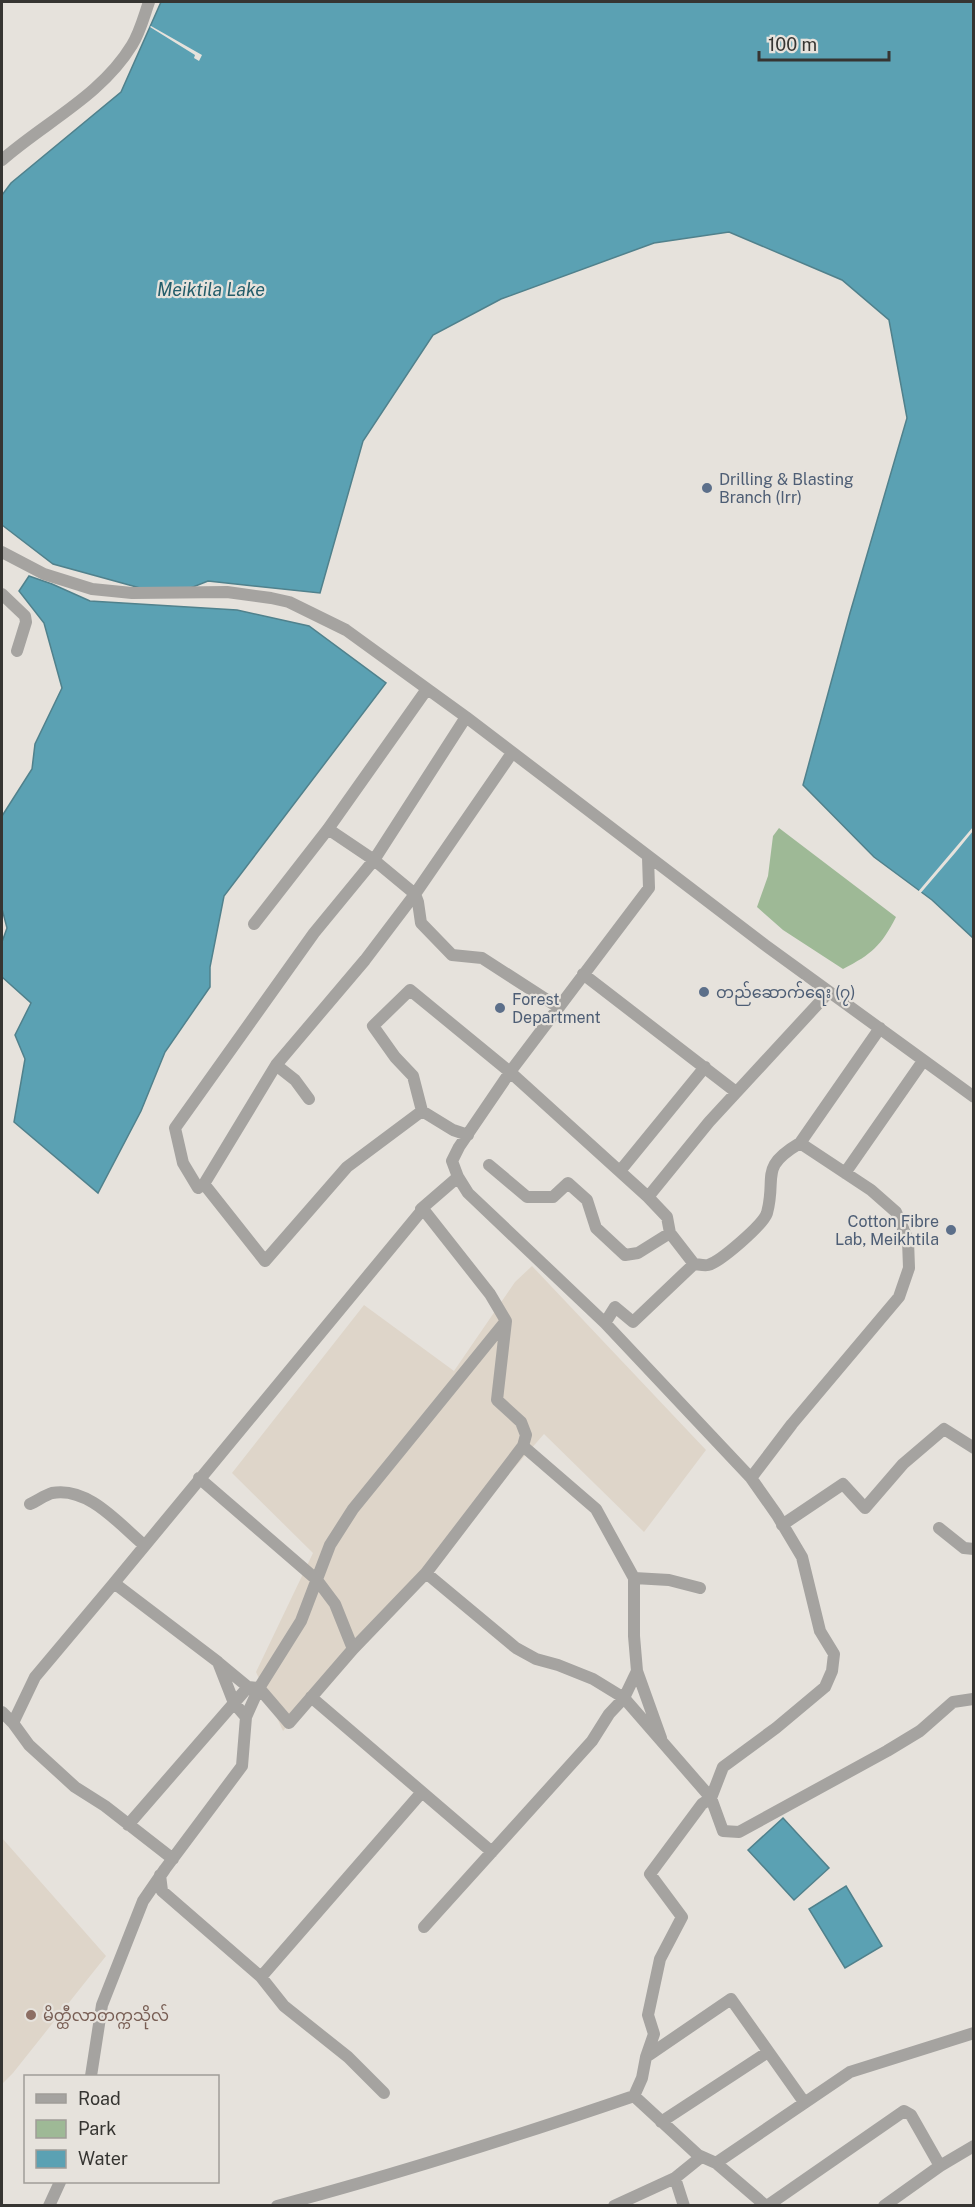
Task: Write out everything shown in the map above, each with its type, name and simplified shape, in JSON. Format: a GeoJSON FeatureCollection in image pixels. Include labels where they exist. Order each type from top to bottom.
{"type":"FeatureCollection","features":[{"type":"Feature","properties":{"kind":"street"},"geometry":{"type":"LineString","coordinates":[[2,160],[94,89],[119,63],[133,43],[148,2]]}},
{"type":"Feature","properties":{"kind":"street"},"geometry":{"type":"LineString","coordinates":[[2,552],[44,574],[92,589],[132,593],[227,592],[289,602],[346,630],[466,717],[829,992],[974,1097]]}},
{"type":"Feature","properties":{"kind":"street"},"geometry":{"type":"LineString","coordinates":[[2,594],[25,616],[26,622],[17,651]]}},
{"type":"Feature","properties":{"kind":"street"},"geometry":{"type":"LineString","coordinates":[[255,924],[328,829],[427,689]]}},
{"type":"Feature","properties":{"kind":"street"},"geometry":{"type":"LineString","coordinates":[[466,717],[374,860],[314,933],[175,1128],[183,1163],[198,1188],[204,1184],[276,1065],[365,960],[415,894],[512,753]]}},
{"type":"Feature","properties":{"kind":"street"},"geometry":{"type":"LineString","coordinates":[[328,829],[374,860],[415,894],[421,923],[452,955],[482,958],[558,1008]]}},
{"type":"Feature","properties":{"kind":"street"},"geometry":{"type":"LineString","coordinates":[[277,2205],[344,2188],[529,2132],[634,2096],[642,2078],[654,2034],[648,2015],[660,1959],[682,1917],[650,1874],[702,1804],[711,1798],[723,1767],[776,1728],[825,1687],[832,1671],[834,1654],[819,1630],[802,1557],[751,1478],[604,1323],[468,1192],[458,1177],[452,1161],[510,1071],[649,888],[648,857]]}},
{"type":"Feature","properties":{"kind":"street"},"geometry":{"type":"LineString","coordinates":[[583,974],[736,1092]]}},
{"type":"Feature","properties":{"kind":"street"},"geometry":{"type":"LineString","coordinates":[[468,1135],[453,1130],[422,1111],[413,1076],[395,1057],[373,1026],[410,990],[510,1071],[648,1197],[668,1217],[670,1233],[693,1264]]}},
{"type":"Feature","properties":{"kind":"street"},"geometry":{"type":"LineString","coordinates":[[648,1197],[736,1092],[829,992]]}},
{"type":"Feature","properties":{"kind":"street"},"geometry":{"type":"LineString","coordinates":[[604,1323],[615,1307],[633,1322],[693,1264],[708,1265],[747,1238],[766,1216],[770,1193],[770,1173],[782,1153],[800,1143],[879,1028]]}},
{"type":"Feature","properties":{"kind":"street"},"geometry":{"type":"LineString","coordinates":[[844,1173],[923,1060]]}},
{"type":"Feature","properties":{"kind":"street"},"geometry":{"type":"LineString","coordinates":[[276,1065],[295,1080],[309,1099]]}},
{"type":"Feature","properties":{"kind":"street"},"geometry":{"type":"LineString","coordinates":[[620,1171],[705,1067]]}},
{"type":"Feature","properties":{"kind":"street"},"geometry":{"type":"LineString","coordinates":[[204,1184],[264,1261],[347,1167],[422,1111]]}},
{"type":"Feature","properties":{"kind":"street"},"geometry":{"type":"LineString","coordinates":[[751,1478],[792,1424],[899,1297],[909,1268],[908,1240],[896,1212],[872,1190],[800,1143]]}},
{"type":"Feature","properties":{"kind":"street"},"geometry":{"type":"LineString","coordinates":[[489,1166],[527,1197],[553,1197],[568,1183],[586,1200],[596,1228],[625,1255],[638,1253],[670,1233]]}},
{"type":"Feature","properties":{"kind":"street"},"geometry":{"type":"LineString","coordinates":[[14,1723],[35,1677],[423,1209],[421,1209],[458,1177]]}},
{"type":"Feature","properties":{"kind":"street"},"geometry":{"type":"LineString","coordinates":[[114,1583],[253,1688],[289,1723],[353,1649],[426,1573],[523,1446],[526,1435],[521,1422],[497,1400],[506,1321],[490,1294],[423,1209]]}},
{"type":"Feature","properties":{"kind":"street"},"geometry":{"type":"LineString","coordinates":[[128,1825],[234,1703],[253,1688],[301,1621],[330,1545],[353,1509],[506,1321]]}},
{"type":"Feature","properties":{"kind":"street"},"geometry":{"type":"LineString","coordinates":[[782,1525],[843,1484],[865,1508],[903,1464],[944,1429],[974,1448]]}},
{"type":"Feature","properties":{"kind":"street"},"geometry":{"type":"LineString","coordinates":[[523,1446],[596,1509],[634,1578],[634,1636],[638,1671],[664,1744]]}},
{"type":"Feature","properties":{"kind":"street"},"geometry":{"type":"LineString","coordinates":[[199,1478],[317,1580],[334,1604],[353,1649]]}},
{"type":"Feature","properties":{"kind":"street"},"geometry":{"type":"LineString","coordinates":[[30,1504],[52,1493],[70,1494],[90,1500],[144,1545]]}},
{"type":"Feature","properties":{"kind":"street"},"geometry":{"type":"LineString","coordinates":[[939,1528],[964,1548],[974,1549]]}},
{"type":"Feature","properties":{"kind":"street"},"geometry":{"type":"LineString","coordinates":[[426,1573],[516,1648],[536,1659],[593,1679],[624,1698],[711,1798],[723,1831],[739,1832],[887,1751],[920,1731],[953,1702],[973,1701]]}},
{"type":"Feature","properties":{"kind":"street"},"geometry":{"type":"LineString","coordinates":[[634,1578],[669,1580],[700,1588]]}},
{"type":"Feature","properties":{"kind":"street"},"geometry":{"type":"LineString","coordinates":[[218,1662],[234,1703],[246,1717]]}},
{"type":"Feature","properties":{"kind":"street"},"geometry":{"type":"LineString","coordinates":[[424,1927],[592,1741],[609,1714],[624,1698],[638,1671]]}},
{"type":"Feature","properties":{"kind":"street"},"geometry":{"type":"LineString","coordinates":[[91,2075],[102,2005],[143,1901],[242,1766],[246,1717],[253,1688]]}},
{"type":"Feature","properties":{"kind":"street"},"geometry":{"type":"LineString","coordinates":[[311,1697],[492,1852]]}},
{"type":"Feature","properties":{"kind":"street"},"geometry":{"type":"LineString","coordinates":[[2,1712],[14,1723],[29,1745],[75,1787],[105,1806],[173,1859]]}},
{"type":"Feature","properties":{"kind":"street"},"geometry":{"type":"LineString","coordinates":[[261,1977],[422,1792]]}},
{"type":"Feature","properties":{"kind":"street"},"geometry":{"type":"LineString","coordinates":[[160,1875],[162,1891],[261,1977],[284,2006],[348,2058],[384,2093]]}},
{"type":"Feature","properties":{"kind":"street"},"geometry":{"type":"LineString","coordinates":[[646,2057],[731,1999],[804,2102]]}},
{"type":"Feature","properties":{"kind":"street"},"geometry":{"type":"LineString","coordinates":[[716,2163],[850,2072],[974,2033]]}},
{"type":"Feature","properties":{"kind":"street"},"geometry":{"type":"LineString","coordinates":[[661,2122],[768,2052]]}},
{"type":"Feature","properties":{"kind":"street"},"geometry":{"type":"LineString","coordinates":[[634,2096],[701,2157],[716,2163],[766,2205],[904,2111],[911,2115],[940,2166]]}},
{"type":"Feature","properties":{"kind":"street"},"geometry":{"type":"LineString","coordinates":[[884,2205],[940,2166],[974,2146]]}},
{"type":"Feature","properties":{"kind":"street"},"geometry":{"type":"LineString","coordinates":[[614,2205],[675,2178],[701,2157]]}},
{"type":"Feature","properties":{"kind":"street"},"geometry":{"type":"LineString","coordinates":[[675,2178],[684,2205]]}},
{"type":"Feature","properties":{"kind":"street"},"geometry":{"type":"LineString","coordinates":[[49,2205],[59,2183]]}},
{"type":"Feature","properties":{"kind":"shaded area"},"geometry":{"type":"Polygon","coordinates":[[[532,1266],[706,1450],[644,1532],[544,1434],[283,1731],[256,1672],[313,1553],[232,1473],[364,1305],[454,1371],[515,1282],[532,1266]]]}},
{"type":"Feature","properties":{"kind":"shaded area","name":"မိတ္ထီလာတက္ကသိုလ်"},"geometry":{"type":"Polygon","coordinates":[[[2,1838],[106,1956],[2,2084],[2,1838]]]}},
{"type":"Feature","properties":{"kind":"green space"},"geometry":{"type":"Polygon","coordinates":[[[779,828],[896,917],[875,948],[843,969],[783,930],[757,907],[768,876],[773,836],[779,828]]]}},
{"type":"Feature","properties":{"kind":"water","name":"Meiktila Lake"},"geometry":{"type":"Polygon","coordinates":[[[161,2],[973,2],[973,938],[932,900],[874,857],[803,785],[907,418],[889,320],[842,280],[729,232],[654,243],[501,299],[433,335],[363,441],[320,593],[208,581],[188,589],[140,588],[53,564],[2,525],[2,195],[11,183],[121,92],[161,2]]]}},
{"type":"Feature","properties":{"kind":"water"},"geometry":{"type":"Polygon","coordinates":[[[29,576],[90,601],[237,610],[309,626],[386,683],[224,896],[210,967],[210,987],[165,1052],[141,1111],[98,1193],[14,1122],[25,1059],[15,1035],[31,1003],[2,977],[2,942],[7,928],[2,909],[2,816],[32,769],[35,744],[62,688],[44,623],[19,591],[29,576]]]}},
{"type":"Feature","properties":{"kind":"water"},"geometry":{"type":"Polygon","coordinates":[[[783,1818],[829,1868],[794,1900],[748,1850],[783,1818]]]}},
{"type":"Feature","properties":{"kind":"water"},"geometry":{"type":"Polygon","coordinates":[[[846,1886],[882,1946],[845,1968],[809,1909],[846,1886]]]}},
{"type":"Feature","properties":{"kind":"pier"},"geometry":{"type":"Polygon","coordinates":[[[151,26],[202,55],[199,61],[194,58],[195,55],[151,26]]]}},
{"type":"Feature","properties":{"kind":"pier"},"geometry":{"type":"Polygon","coordinates":[[[973,827],[973,831],[919,895],[917,893],[973,827]]]}},
{"type":"Feature","properties":{"kind":"place","name":"Drilling & Blasting Branch (Irr)"},"geometry":{"type":"Point","coordinates":[707,488]}},
{"type":"Feature","properties":{"kind":"place","name":"တည်ဆောက်ရေး (၇)"},"geometry":{"type":"Point","coordinates":[704,992]}},
{"type":"Feature","properties":{"kind":"place","name":"Forest Department"},"geometry":{"type":"Point","coordinates":[500,1008]}},
{"type":"Feature","properties":{"kind":"place","name":"Cotton Fibre Lab, Meikhtila"},"geometry":{"type":"Point","coordinates":[951,1230]}},
{"type":"Feature","properties":{"kind":"place","name":"မိတ္ထီလာတက္ကသိုလ်"},"geometry":{"type":"Point","coordinates":[31,2015]}}]}
